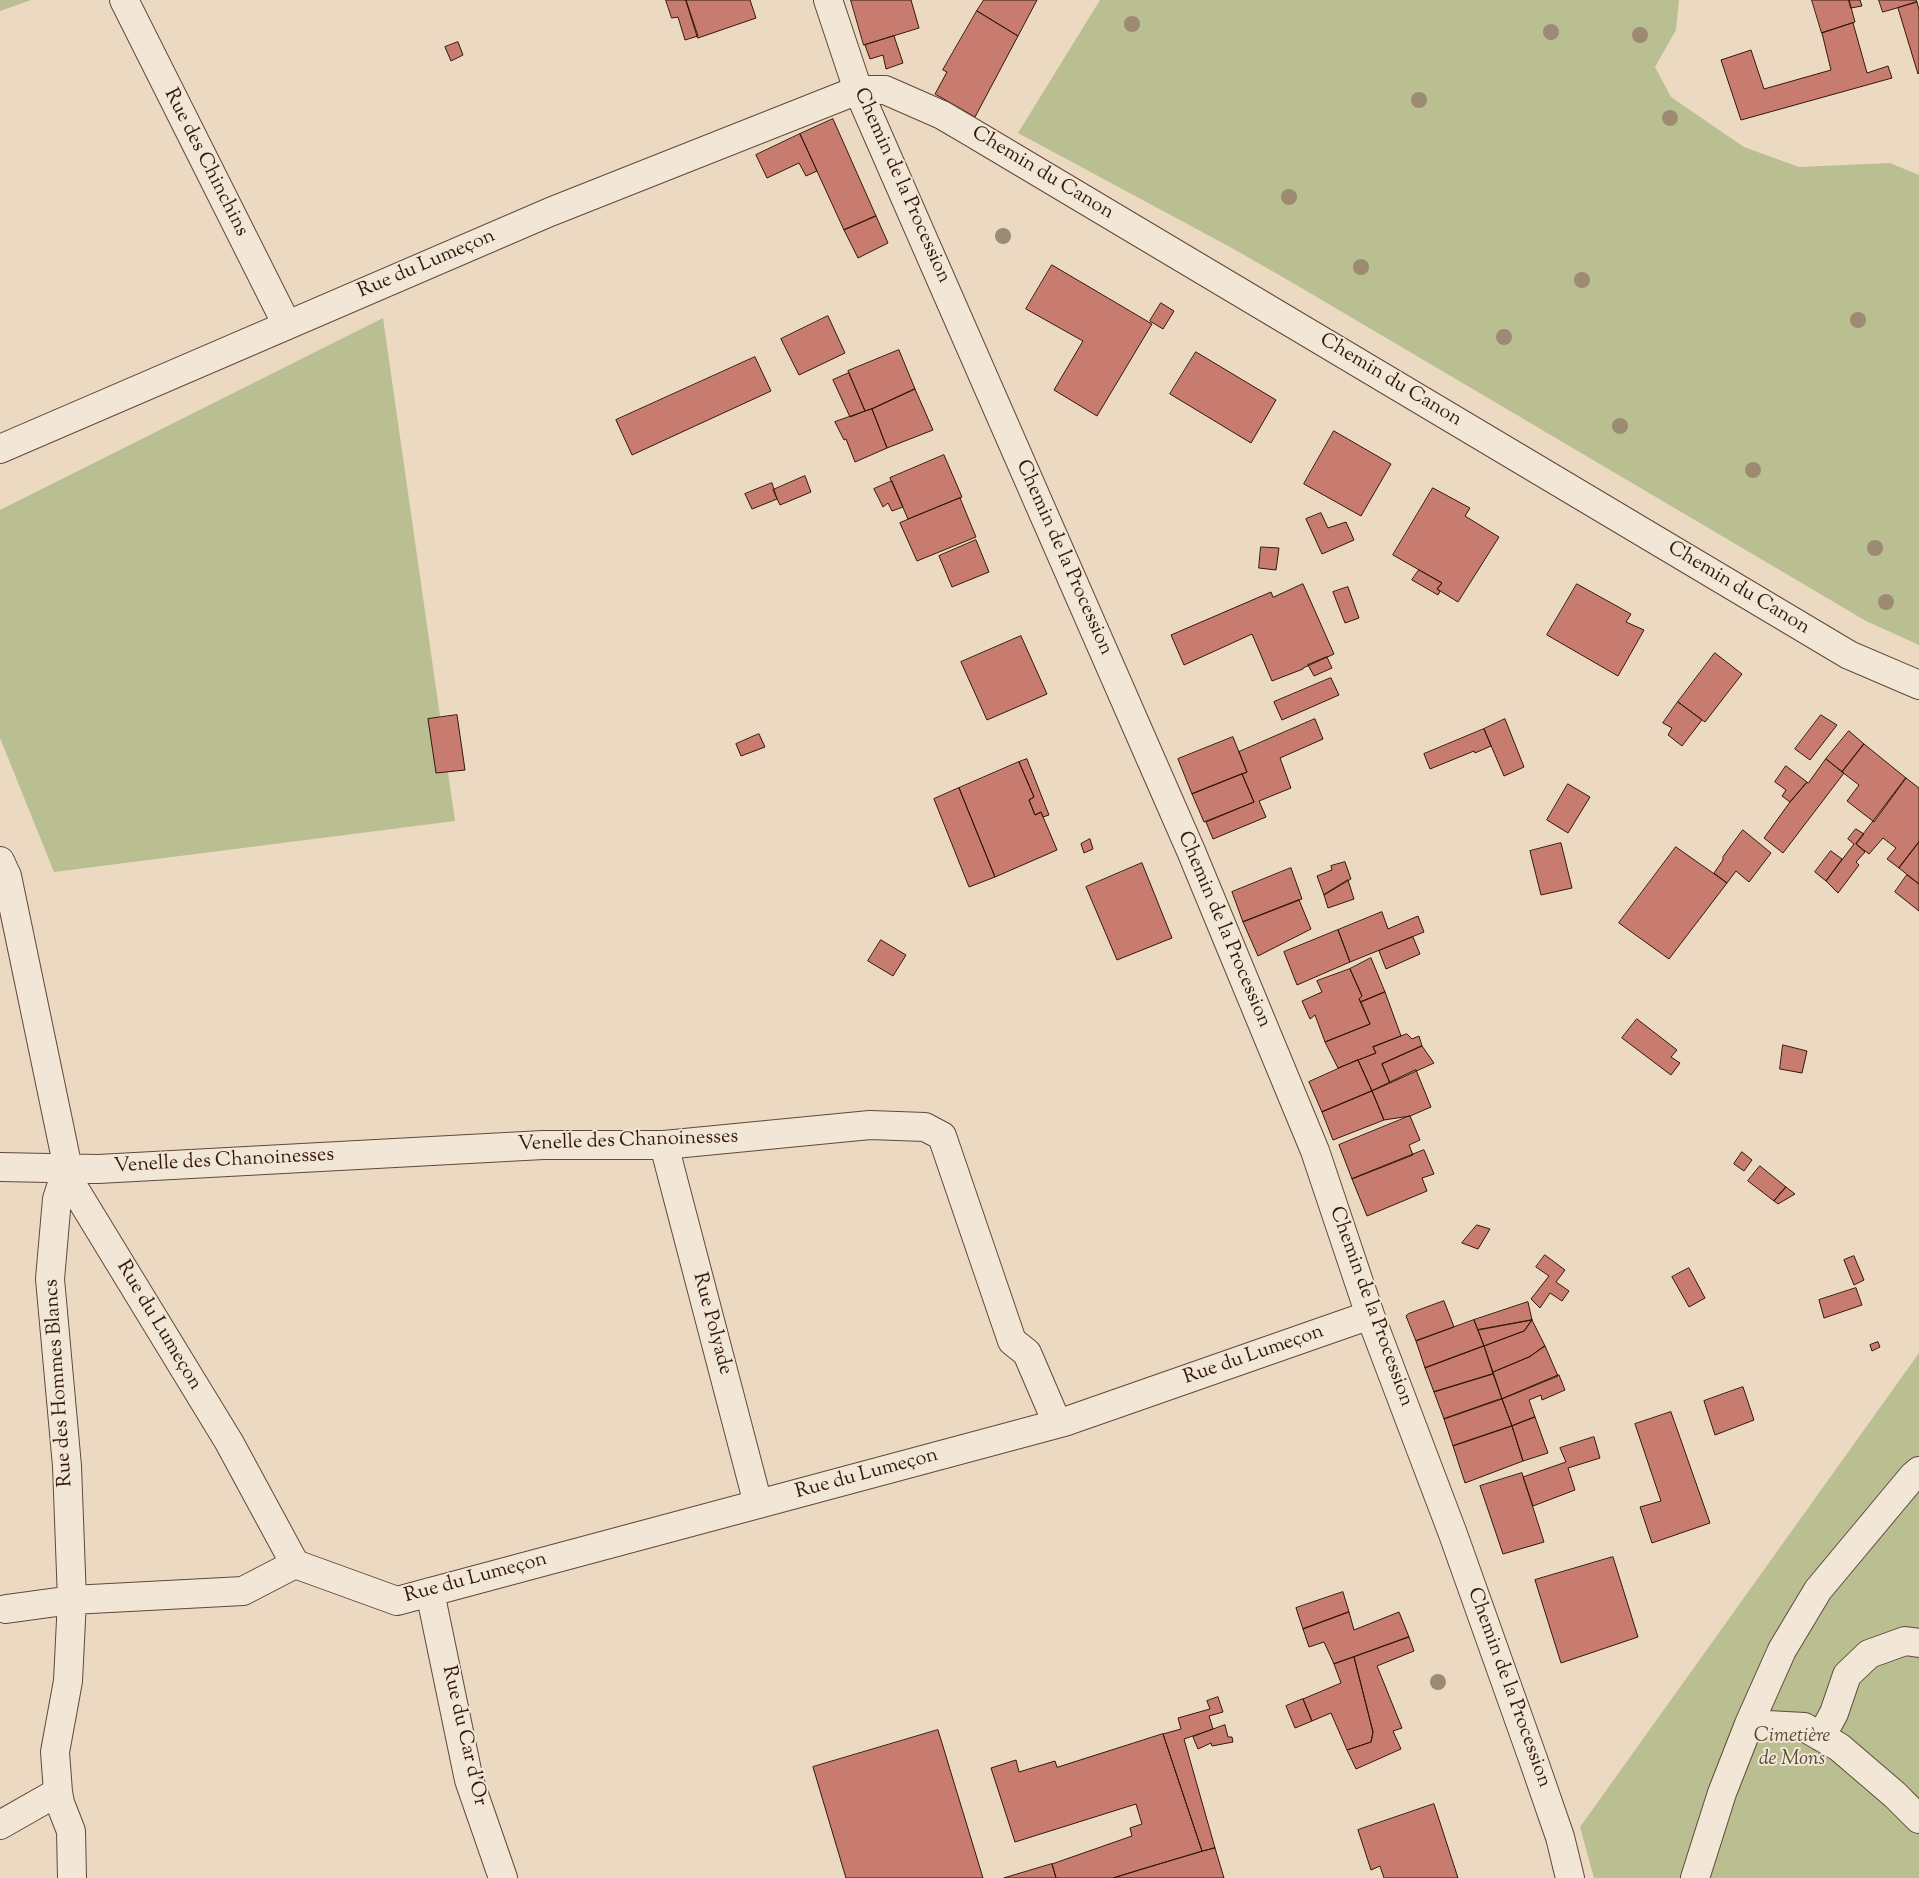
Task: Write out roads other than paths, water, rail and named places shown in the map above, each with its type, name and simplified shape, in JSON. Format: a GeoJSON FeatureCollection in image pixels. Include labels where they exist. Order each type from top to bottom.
{"type":"FeatureCollection","features":[{"type":"Feature","properties":{"kind":"street","name":"Rue des Chinchins"},"geometry":{"type":"LineString","coordinates":[[124,0],[287,325]]}},
{"type":"Feature","properties":{"kind":"street","name":"Chemin de la Procession"},"geometry":{"type":"LineString","coordinates":[[828,0],[858,90],[1191,851],[1315,1151],[1370,1315],[1456,1544],[1560,1837],[1570,1878]]}},
{"type":"Feature","properties":{"kind":"street","name":"Rue du Lumeçon"},"geometry":{"type":"LineString","coordinates":[[0,449],[550,212],[858,90]]}},
{"type":"Feature","properties":{"kind":"street","name":"Chemin du Canon"},"geometry":{"type":"LineString","coordinates":[[858,90],[886,90],[971,132],[1849,655],[1919,685]]}},
{"type":"Feature","properties":{"kind":"street","name":"Rue du Lumeçon"},"geometry":{"type":"LineString","coordinates":[[0,861],[7,876],[70,1183],[229,1442],[295,1564],[397,1601],[1058,1423],[1370,1315]]}},
{"type":"Feature","properties":{"kind":"street","name":"Venelle des Chanoinesses"},"geometry":{"type":"LineString","coordinates":[[0,1167],[108,1168],[543,1145],[664,1145],[870,1125],[925,1127],[942,1136],[1012,1341],[1027,1354],[1058,1423]]}},
{"type":"Feature","properties":{"kind":"street","name":"Rue Polyade"},"geometry":{"type":"LineString","coordinates":[[664,1145],[758,1504]]}},
{"type":"Feature","properties":{"kind":"street","name":"Rue des Hommes Blancs"},"geometry":{"type":"LineString","coordinates":[[67,1168],[57,1199],[50,1280],[67,1466],[72,1600],[68,1681],[54,1752],[60,1803],[71,1831],[72,1878]]}},
{"type":"Feature","properties":{"kind":"street"},"geometry":{"type":"LineString","coordinates":[[1695,1878],[1722,1793],[1749,1724],[1782,1650],[1818,1590],[1919,1471]]}},
{"type":"Feature","properties":{"kind":"street"},"geometry":{"type":"LineString","coordinates":[[6,1609],[72,1600],[243,1591],[295,1564]]}},
{"type":"Feature","properties":{"kind":"street","name":"Rue du Car d'Or"},"geometry":{"type":"LineString","coordinates":[[430,1592],[469,1780],[503,1878]]}},
{"type":"Feature","properties":{"kind":"street"},"geometry":{"type":"LineString","coordinates":[[1821,1737],[1834,1714],[1847,1675],[1869,1654],[1905,1641],[1919,1642]]}},
{"type":"Feature","properties":{"kind":"street"},"geometry":{"type":"LineString","coordinates":[[1749,1724],[1804,1727],[1846,1753],[1895,1794],[1919,1819]]}},
{"type":"Feature","properties":{"kind":"street"},"geometry":{"type":"LineString","coordinates":[[0,1825],[58,1792]]}},
{"type":"Feature","properties":{"kind":"park label","name":"Cimetière de Mons"},"geometry":{"type":"Point","coordinates":[1792,1750]}}]}
